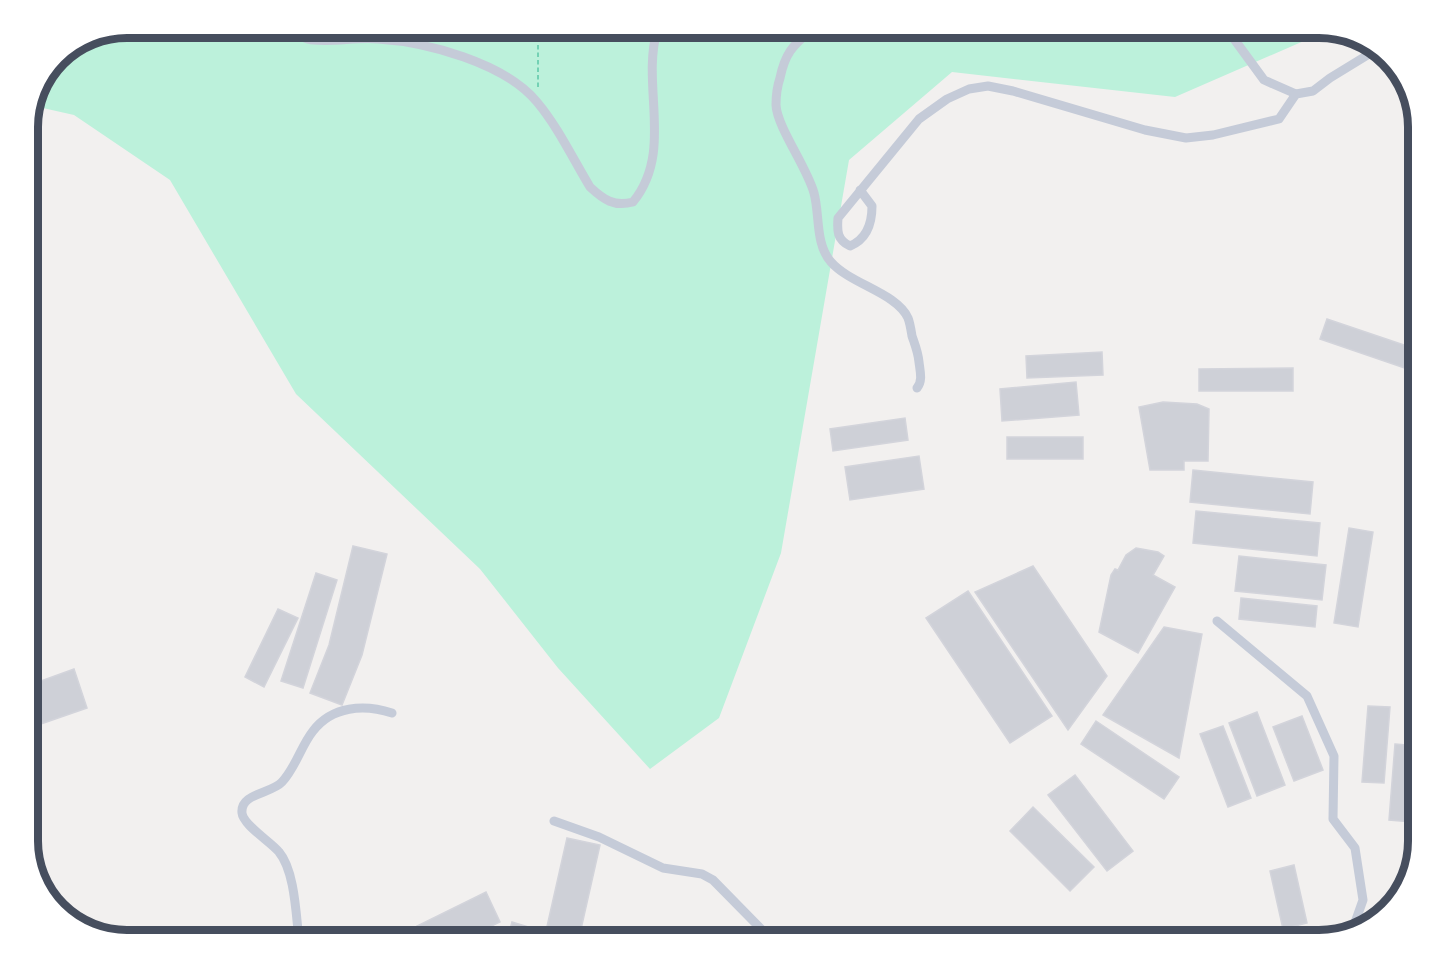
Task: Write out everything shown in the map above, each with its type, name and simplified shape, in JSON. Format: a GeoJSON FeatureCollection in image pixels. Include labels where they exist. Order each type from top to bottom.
{"type":"FeatureCollection","features":[{"type":"Feature","properties":{"kind":"street"},"geometry":{"type":"LineString","coordinates":[[307,38],[312,40],[376,39],[447,51],[520,85],[537,102],[590,187],[613,204],[623,205],[633,202],[649,178],[656,124],[653,64],[656,38]]}},
{"type":"Feature","properties":{"kind":"street"},"geometry":{"type":"LineString","coordinates":[[801,38],[794,44],[784,61],[776,107],[786,133],[810,180],[825,253],[831,262],[847,275],[889,299],[908,316],[921,376],[920,385],[917,388]]}},
{"type":"Feature","properties":{"kind":"street"},"geometry":{"type":"LineString","coordinates":[[1233,38],[1264,80],[1296,94],[1313,92],[1330,78],[1370,53]]}},
{"type":"Feature","properties":{"kind":"street"},"geometry":{"type":"LineString","coordinates":[[860,190],[872,206],[870,227],[860,242],[850,246],[843,242],[837,232],[838,218],[860,190],[919,119],[947,99],[969,89],[988,86],[1013,91],[1145,130],[1186,138],[1213,135],[1279,119],[1296,94]]}},
{"type":"Feature","properties":{"kind":"street"},"geometry":{"type":"LineString","coordinates":[[1216,621],[1307,696],[1334,756],[1333,819],[1355,848],[1363,900],[1355,922]]}},
{"type":"Feature","properties":{"kind":"street"},"geometry":{"type":"LineString","coordinates":[[297,930],[286,863],[278,850],[246,821],[242,813],[243,805],[249,798],[270,791],[282,782],[312,731],[328,718],[355,708],[375,708],[392,713]]}},
{"type":"Feature","properties":{"kind":"street"},"geometry":{"type":"LineString","coordinates":[[554,821],[599,837],[663,868],[702,874],[713,880],[762,930]]}},
{"type":"Feature","properties":{"kind":"path"},"geometry":{"type":"LineString","coordinates":[[537,102],[538,38]]}},
{"type":"Feature","properties":{"kind":"green space"},"geometry":{"type":"Polygon","coordinates":[[[1311,38],[1175,97],[952,72],[849,160],[781,553],[719,718],[650,769],[558,668],[480,569],[296,394],[170,180],[74,115],[40,107],[47,87],[56,72],[82,49],[109,39],[1311,38]]]}},
{"type":"Feature","properties":{"kind":"building"},"geometry":{"type":"Polygon","coordinates":[[[1327,319],[1408,346],[1408,369],[1320,339],[1327,319]]]}},
{"type":"Feature","properties":{"kind":"building"},"geometry":{"type":"Polygon","coordinates":[[[1102,352],[1103,375],[1027,378],[1026,356],[1102,352]]]}},
{"type":"Feature","properties":{"kind":"building"},"geometry":{"type":"Polygon","coordinates":[[[1293,368],[1293,391],[1199,391],[1199,369],[1293,368]]]}},
{"type":"Feature","properties":{"kind":"building"},"geometry":{"type":"Polygon","coordinates":[[[1076,382],[1079,415],[1002,421],[1000,389],[1076,382]]]}},
{"type":"Feature","properties":{"kind":"building"},"geometry":{"type":"Polygon","coordinates":[[[1163,402],[1197,404],[1209,409],[1208,461],[1184,461],[1184,470],[1150,470],[1139,407],[1163,402]]]}},
{"type":"Feature","properties":{"kind":"building"},"geometry":{"type":"Polygon","coordinates":[[[905,418],[908,440],[833,451],[830,429],[905,418]]]}},
{"type":"Feature","properties":{"kind":"building"},"geometry":{"type":"Polygon","coordinates":[[[1007,437],[1083,437],[1083,459],[1007,459],[1007,437]]]}},
{"type":"Feature","properties":{"kind":"building"},"geometry":{"type":"Polygon","coordinates":[[[919,456],[924,489],[850,500],[845,467],[919,456]]]}},
{"type":"Feature","properties":{"kind":"building"},"geometry":{"type":"Polygon","coordinates":[[[1193,470],[1313,482],[1310,514],[1190,502],[1193,470]]]}},
{"type":"Feature","properties":{"kind":"building"},"geometry":{"type":"Polygon","coordinates":[[[1196,511],[1320,523],[1317,556],[1193,543],[1196,511]]]}},
{"type":"Feature","properties":{"kind":"building"},"geometry":{"type":"Polygon","coordinates":[[[1349,528],[1373,532],[1358,627],[1334,623],[1349,528]]]}},
{"type":"Feature","properties":{"kind":"building"},"geometry":{"type":"Polygon","coordinates":[[[353,546],[387,554],[362,655],[342,705],[310,693],[329,645],[353,546]]]}},
{"type":"Feature","properties":{"kind":"building"},"geometry":{"type":"Polygon","coordinates":[[[1136,548],[1158,552],[1164,556],[1153,575],[1175,587],[1138,653],[1099,632],[1111,575],[1115,569],[1118,570],[1126,555],[1136,548]]]}},
{"type":"Feature","properties":{"kind":"building"},"geometry":{"type":"Polygon","coordinates":[[[1239,556],[1326,565],[1322,600],[1235,591],[1239,556]]]}},
{"type":"Feature","properties":{"kind":"building"},"geometry":{"type":"Polygon","coordinates":[[[1033,566],[1107,676],[1068,730],[975,592],[1033,566]]]}},
{"type":"Feature","properties":{"kind":"building"},"geometry":{"type":"Polygon","coordinates":[[[316,573],[337,580],[303,688],[281,681],[316,573]]]}},
{"type":"Feature","properties":{"kind":"building"},"geometry":{"type":"Polygon","coordinates":[[[968,591],[1052,716],[1010,743],[926,618],[968,591]]]}},
{"type":"Feature","properties":{"kind":"building"},"geometry":{"type":"Polygon","coordinates":[[[1241,598],[1317,606],[1315,627],[1239,619],[1241,598]]]}},
{"type":"Feature","properties":{"kind":"building"},"geometry":{"type":"Polygon","coordinates":[[[278,609],[298,618],[264,687],[245,677],[278,609]]]}},
{"type":"Feature","properties":{"kind":"building"},"geometry":{"type":"Polygon","coordinates":[[[1164,627],[1202,634],[1179,758],[1103,715],[1164,627]]]}},
{"type":"Feature","properties":{"kind":"building"},"geometry":{"type":"Polygon","coordinates":[[[74,669],[87,708],[38,725],[38,682],[74,669]]]}},
{"type":"Feature","properties":{"kind":"building"},"geometry":{"type":"Polygon","coordinates":[[[1368,706],[1390,707],[1384,783],[1362,782],[1368,706]]]}},
{"type":"Feature","properties":{"kind":"building"},"geometry":{"type":"Polygon","coordinates":[[[1257,712],[1285,785],[1257,796],[1229,723],[1257,712]]]}},
{"type":"Feature","properties":{"kind":"building"},"geometry":{"type":"Polygon","coordinates":[[[1302,716],[1323,770],[1294,781],[1273,727],[1302,716]]]}},
{"type":"Feature","properties":{"kind":"building"},"geometry":{"type":"Polygon","coordinates":[[[1096,721],[1179,777],[1164,799],[1081,744],[1096,721]]]}},
{"type":"Feature","properties":{"kind":"building"},"geometry":{"type":"Polygon","coordinates":[[[1223,726],[1251,798],[1228,807],[1200,734],[1223,726]]]}},
{"type":"Feature","properties":{"kind":"building"},"geometry":{"type":"Polygon","coordinates":[[[1395,744],[1408,745],[1408,822],[1389,820],[1395,744]]]}},
{"type":"Feature","properties":{"kind":"building"},"geometry":{"type":"Polygon","coordinates":[[[1075,775],[1133,851],[1107,871],[1048,795],[1075,775]]]}},
{"type":"Feature","properties":{"kind":"building"},"geometry":{"type":"Polygon","coordinates":[[[1033,807],[1094,867],[1070,891],[1010,831],[1033,807]]]}},
{"type":"Feature","properties":{"kind":"building"},"geometry":{"type":"Polygon","coordinates":[[[567,838],[600,845],[581,930],[546,930],[567,838]]]}},
{"type":"Feature","properties":{"kind":"building"},"geometry":{"type":"Polygon","coordinates":[[[1294,865],[1307,923],[1283,929],[1270,871],[1294,865]]]}},
{"type":"Feature","properties":{"kind":"building"},"geometry":{"type":"Polygon","coordinates":[[[486,892],[500,922],[484,930],[419,930],[417,926],[486,892]]]}},
{"type":"Feature","properties":{"kind":"building"},"geometry":{"type":"Polygon","coordinates":[[[512,922],[535,929],[535,930],[510,930],[512,922]]]}}]}
